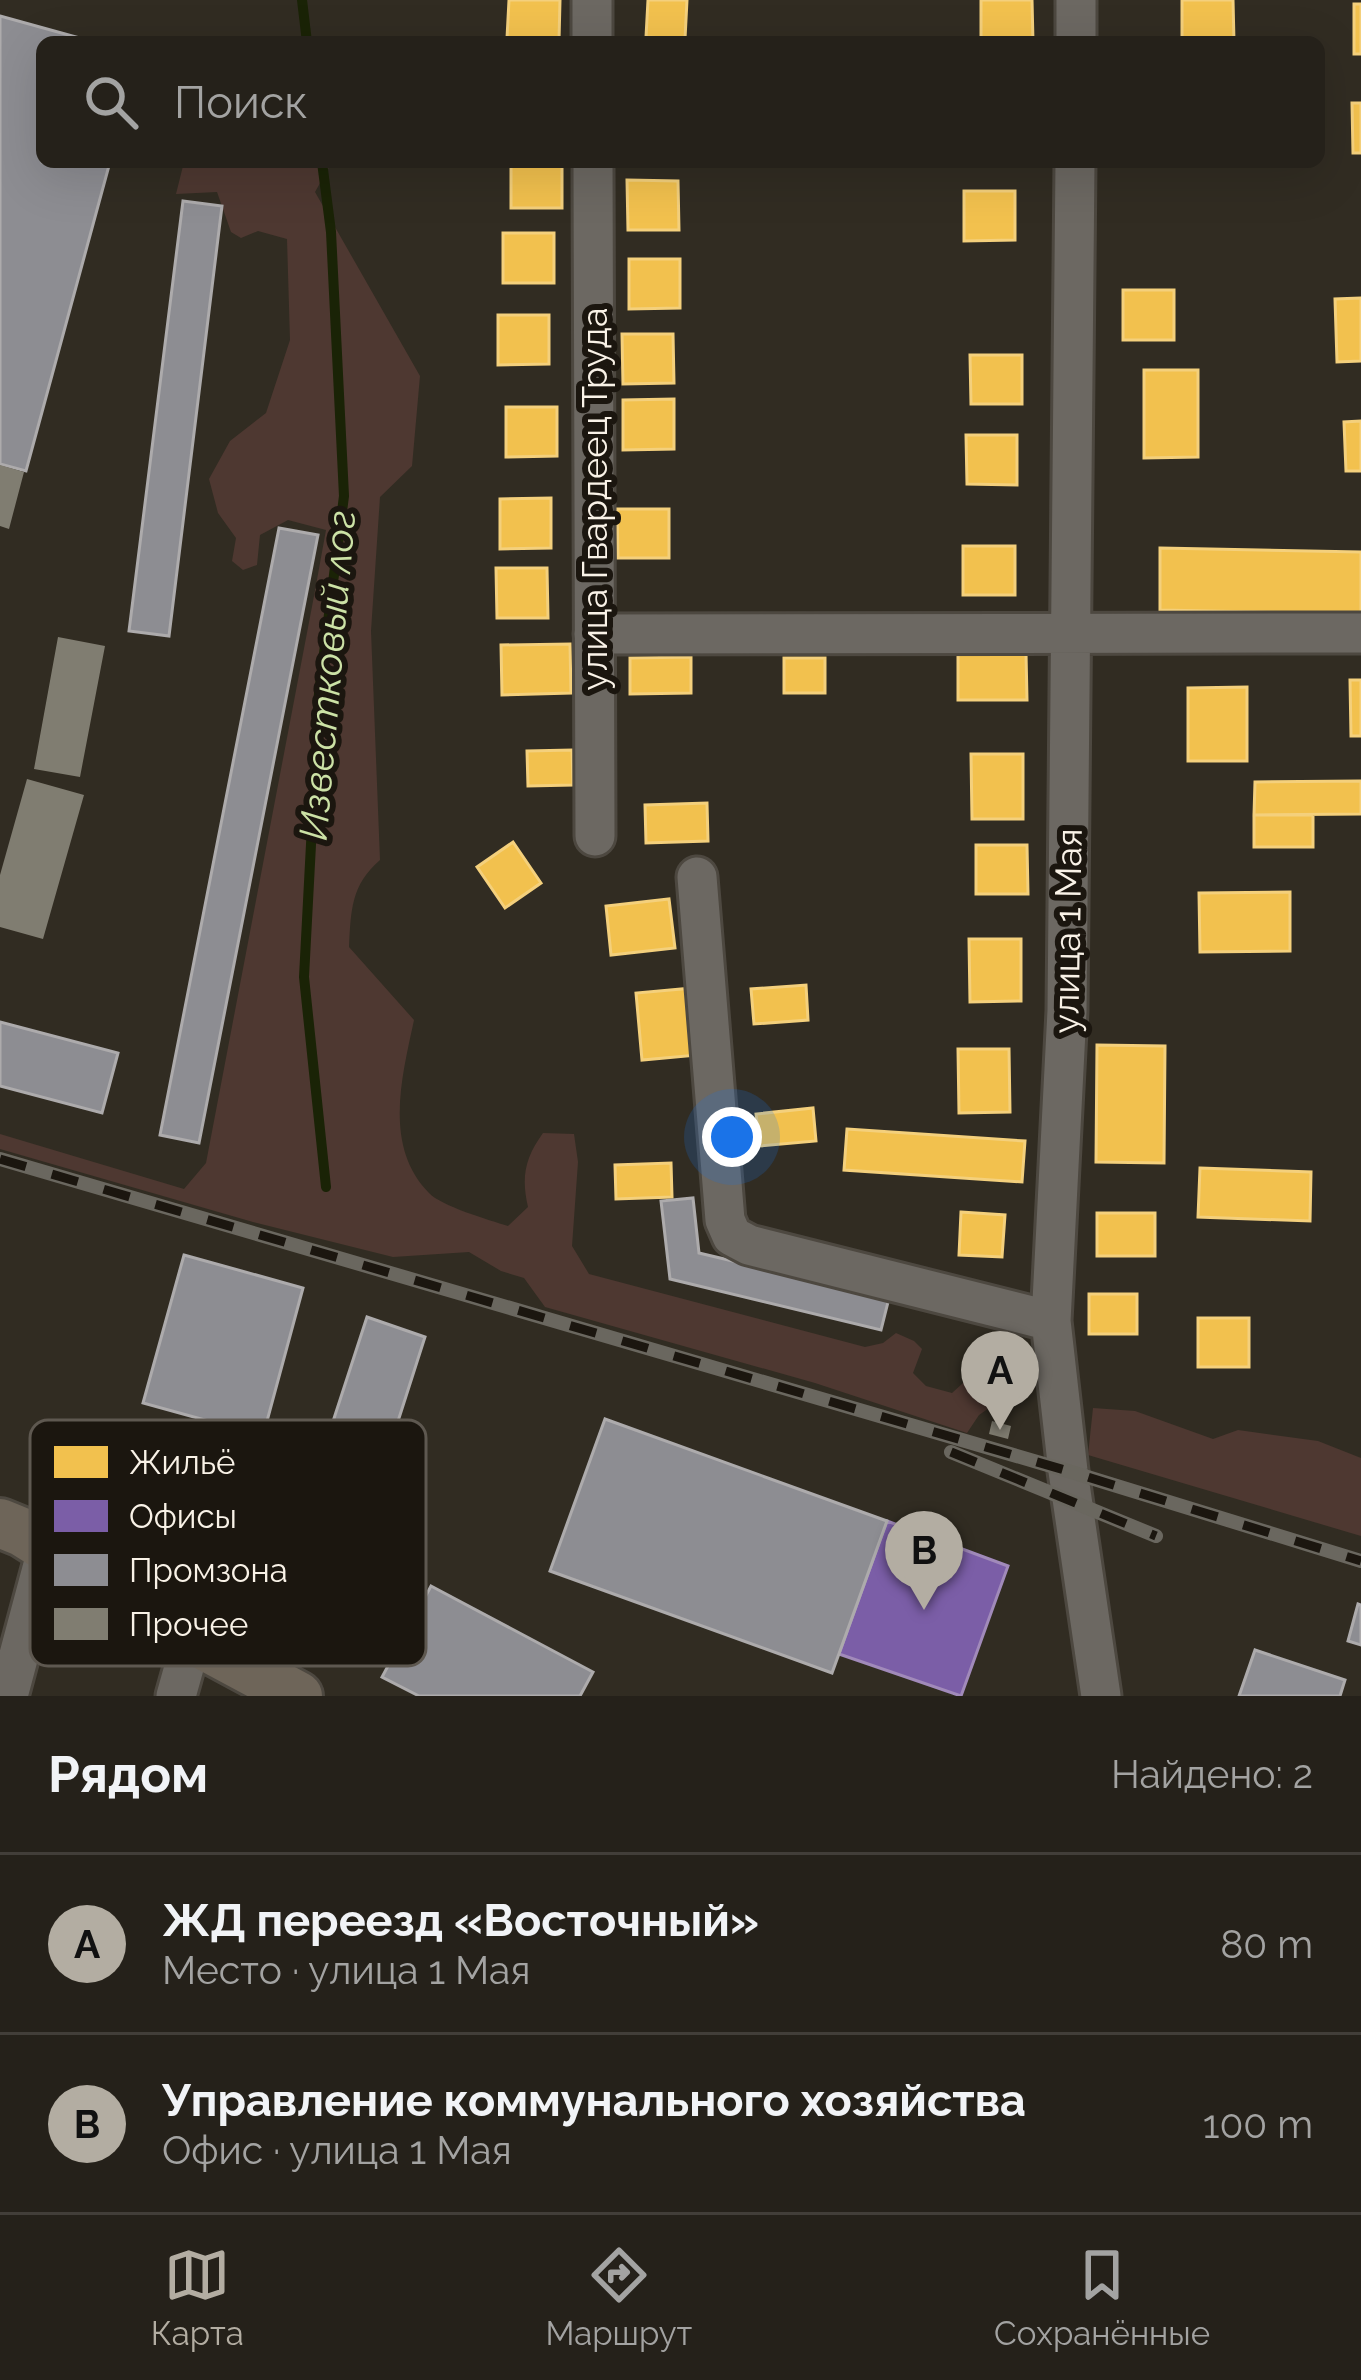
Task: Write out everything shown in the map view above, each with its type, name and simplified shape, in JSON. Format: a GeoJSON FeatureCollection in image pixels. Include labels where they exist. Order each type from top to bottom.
{"type":"FeatureCollection","features":[{"type":"Feature","properties":{"kind":"main road"},"geometry":{"type":"LineString","coordinates":[[0,1523],[30,1538]]}},
{"type":"Feature","properties":{"kind":"main road"},"geometry":{"type":"LineString","coordinates":[[242,1666],[298,1696]]}},
{"type":"Feature","properties":{"kind":"street"},"geometry":{"type":"LineString","coordinates":[[592,0],[592,36]]}},
{"type":"Feature","properties":{"kind":"street"},"geometry":{"type":"LineString","coordinates":[[1076,0],[1076,36]]}},
{"type":"Feature","properties":{"kind":"street","name":"улица Гвардеец Труда"},"geometry":{"type":"LineString","coordinates":[[593,168],[595,836]]}},
{"type":"Feature","properties":{"kind":"street","name":"улица 1 Мая"},"geometry":{"type":"LineString","coordinates":[[1075,168],[1067,1012],[1052,1321],[1101,1696]]}},
{"type":"Feature","properties":{"kind":"street"},"geometry":{"type":"LineString","coordinates":[[594,634],[1361,633]]}},
{"type":"Feature","properties":{"kind":"street"},"geometry":{"type":"LineString","coordinates":[[698,877],[725,1220],[732,1236],[749,1245],[1052,1321]]}},
{"type":"Feature","properties":{"kind":"street"},"geometry":{"type":"LineString","coordinates":[[9,1672],[30,1605]]}},
{"type":"Feature","properties":{"kind":"street"},"geometry":{"type":"LineString","coordinates":[[176,1696],[184,1666]]}},
{"type":"Feature","properties":{"kind":"shaded area"},"geometry":{"type":"Polygon","coordinates":[[[182,168],[329,168],[315,192],[420,376],[412,466],[380,497],[371,631],[380,860],[358,889],[349,947],[414,1020],[400,1110],[401,1133],[415,1174],[444,1203],[508,1226],[528,1207],[526,1168],[543,1133],[574,1134],[578,1162],[572,1246],[589,1274],[865,1347],[883,1343],[896,1333],[922,1349],[913,1373],[926,1386],[952,1393],[974,1373],[993,1376],[1005,1387],[1005,1397],[979,1415],[967,1433],[815,1383],[545,1307],[524,1278],[469,1252],[393,1257],[0,1149],[0,1134],[184,1189],[206,1163],[314,596],[326,530],[288,520],[260,535],[257,565],[243,570],[232,561],[236,538],[218,513],[209,479],[230,441],[266,413],[290,340],[287,239],[258,231],[241,238],[231,232],[217,192],[176,194],[182,168]]]}},
{"type":"Feature","properties":{"kind":"shaded area"},"geometry":{"type":"Polygon","coordinates":[[[1093,1408],[1135,1411],[1213,1439],[1238,1430],[1318,1441],[1361,1458],[1361,1536],[1088,1455],[1093,1408]]]}},
{"type":"Feature","properties":{"kind":"building: Жильё"},"geometry":{"type":"Polygon","coordinates":[[[509,0],[560,0],[559,36],[507,36],[509,0]]]}},
{"type":"Feature","properties":{"kind":"building: Жильё"},"geometry":{"type":"Polygon","coordinates":[[[648,0],[687,0],[685,36],[646,36],[648,0]]]}},
{"type":"Feature","properties":{"kind":"building: Жильё"},"geometry":{"type":"Polygon","coordinates":[[[981,0],[1032,0],[1033,36],[981,36],[981,0]]]}},
{"type":"Feature","properties":{"kind":"building: Жильё"},"geometry":{"type":"Polygon","coordinates":[[[1182,0],[1233,0],[1234,36],[1182,36],[1182,0]]]}},
{"type":"Feature","properties":{"kind":"building: Жильё"},"geometry":{"type":"Polygon","coordinates":[[[1354,4],[1361,4],[1361,54],[1354,54],[1354,4]]]}},
{"type":"Feature","properties":{"kind":"building: Жильё"},"geometry":{"type":"Polygon","coordinates":[[[1352,103],[1361,103],[1361,153],[1353,153],[1352,103]]]}},
{"type":"Feature","properties":{"kind":"building: Жильё"},"geometry":{"type":"Polygon","coordinates":[[[511,168],[562,168],[562,208],[511,208],[511,168]]]}},
{"type":"Feature","properties":{"kind":"building: Жильё"},"geometry":{"type":"Polygon","coordinates":[[[627,180],[678,181],[679,230],[628,230],[627,180]]]}},
{"type":"Feature","properties":{"kind":"building: Жильё"},"geometry":{"type":"Polygon","coordinates":[[[964,191],[1015,191],[1015,240],[964,241],[964,191]]]}},
{"type":"Feature","properties":{"kind":"building: Жильё"},"geometry":{"type":"Polygon","coordinates":[[[503,233],[554,233],[554,283],[503,283],[503,233]]]}},
{"type":"Feature","properties":{"kind":"building: Жильё"},"geometry":{"type":"Polygon","coordinates":[[[629,259],[680,259],[680,308],[629,309],[629,259]]]}},
{"type":"Feature","properties":{"kind":"building: Жильё"},"geometry":{"type":"Polygon","coordinates":[[[1123,290],[1174,290],[1174,340],[1123,340],[1123,290]]]}},
{"type":"Feature","properties":{"kind":"building: Жильё"},"geometry":{"type":"Polygon","coordinates":[[[1361,298],[1361,361],[1337,362],[1335,299],[1361,298]]]}},
{"type":"Feature","properties":{"kind":"building: Жильё"},"geometry":{"type":"Polygon","coordinates":[[[498,315],[549,315],[549,364],[498,365],[498,315]]]}},
{"type":"Feature","properties":{"kind":"building: Жильё"},"geometry":{"type":"Polygon","coordinates":[[[622,334],[673,334],[674,383],[623,384],[622,334]]]}},
{"type":"Feature","properties":{"kind":"building: Жильё"},"geometry":{"type":"Polygon","coordinates":[[[970,355],[1022,355],[1022,404],[971,404],[970,355]]]}},
{"type":"Feature","properties":{"kind":"building: Жильё"},"geometry":{"type":"Polygon","coordinates":[[[1144,370],[1198,370],[1198,457],[1144,458],[1144,370]]]}},
{"type":"Feature","properties":{"kind":"building: Жильё"},"geometry":{"type":"Polygon","coordinates":[[[674,399],[674,449],[623,450],[623,400],[674,399]]]}},
{"type":"Feature","properties":{"kind":"building: Жильё"},"geometry":{"type":"Polygon","coordinates":[[[506,407],[557,407],[557,456],[506,457],[506,407]]]}},
{"type":"Feature","properties":{"kind":"building: Жильё"},"geometry":{"type":"Polygon","coordinates":[[[1361,421],[1361,471],[1346,471],[1344,422],[1361,421]]]}},
{"type":"Feature","properties":{"kind":"building: Жильё"},"geometry":{"type":"Polygon","coordinates":[[[966,435],[1017,435],[1017,485],[967,484],[966,435]]]}},
{"type":"Feature","properties":{"kind":"building: Жильё"},"geometry":{"type":"Polygon","coordinates":[[[551,498],[551,548],[500,549],[500,499],[551,498]]]}},
{"type":"Feature","properties":{"kind":"building: Жильё"},"geometry":{"type":"Polygon","coordinates":[[[617,509],[669,509],[669,558],[618,558],[617,509]]]}},
{"type":"Feature","properties":{"kind":"building: Жильё"},"geometry":{"type":"Polygon","coordinates":[[[963,546],[1015,546],[1015,595],[963,595],[963,546]]]}},
{"type":"Feature","properties":{"kind":"building: Жильё"},"geometry":{"type":"Polygon","coordinates":[[[1160,548],[1361,552],[1361,614],[1160,610],[1160,548]]]}},
{"type":"Feature","properties":{"kind":"building: Жильё"},"geometry":{"type":"Polygon","coordinates":[[[496,568],[547,568],[548,618],[497,618],[496,568]]]}},
{"type":"Feature","properties":{"kind":"building: Жильё"},"geometry":{"type":"Polygon","coordinates":[[[570,644],[571,693],[502,695],[501,645],[570,644]]]}},
{"type":"Feature","properties":{"kind":"building: Жильё"},"geometry":{"type":"Polygon","coordinates":[[[1026,653],[1027,700],[958,700],[958,654],[1026,653]]]}},
{"type":"Feature","properties":{"kind":"building: Жильё"},"geometry":{"type":"Polygon","coordinates":[[[691,657],[691,693],[630,694],[630,658],[691,657]]]}},
{"type":"Feature","properties":{"kind":"building: Жильё"},"geometry":{"type":"Polygon","coordinates":[[[784,658],[825,658],[825,693],[784,693],[784,658]]]}},
{"type":"Feature","properties":{"kind":"building: Жильё"},"geometry":{"type":"Polygon","coordinates":[[[1350,680],[1361,680],[1361,736],[1351,736],[1350,680]]]}},
{"type":"Feature","properties":{"kind":"building: Жильё"},"geometry":{"type":"Polygon","coordinates":[[[1247,687],[1247,761],[1188,761],[1188,688],[1247,687]]]}},
{"type":"Feature","properties":{"kind":"building: Жильё"},"geometry":{"type":"Polygon","coordinates":[[[572,750],[573,785],[528,786],[527,751],[572,750]]]}},
{"type":"Feature","properties":{"kind":"building: Жильё"},"geometry":{"type":"Polygon","coordinates":[[[971,754],[1023,754],[1023,819],[972,819],[971,754]]]}},
{"type":"Feature","properties":{"kind":"building: Жильё"},"geometry":{"type":"Polygon","coordinates":[[[1361,781],[1361,814],[1254,815],[1255,782],[1361,781]]]}},
{"type":"Feature","properties":{"kind":"building: Жильё"},"geometry":{"type":"Polygon","coordinates":[[[707,803],[708,841],[646,843],[645,805],[707,803]]]}},
{"type":"Feature","properties":{"kind":"building: Жильё"},"geometry":{"type":"Polygon","coordinates":[[[1254,815],[1313,815],[1313,847],[1254,847],[1254,815]]]}},
{"type":"Feature","properties":{"kind":"building: Жильё"},"geometry":{"type":"Polygon","coordinates":[[[513,842],[541,883],[505,908],[477,867],[513,842]]]}},
{"type":"Feature","properties":{"kind":"building: Жильё"},"geometry":{"type":"Polygon","coordinates":[[[976,845],[1027,845],[1028,894],[976,894],[976,845]]]}},
{"type":"Feature","properties":{"kind":"building: Жильё"},"geometry":{"type":"Polygon","coordinates":[[[1290,892],[1290,951],[1200,952],[1199,893],[1290,892]]]}},
{"type":"Feature","properties":{"kind":"building: Жильё"},"geometry":{"type":"Polygon","coordinates":[[[669,899],[675,948],[611,955],[606,906],[669,899]]]}},
{"type":"Feature","properties":{"kind":"building: Жильё"},"geometry":{"type":"Polygon","coordinates":[[[969,939],[1021,939],[1021,1001],[970,1002],[969,939]]]}},
{"type":"Feature","properties":{"kind":"building: Жильё"},"geometry":{"type":"Polygon","coordinates":[[[806,985],[808,1020],[754,1024],[751,989],[806,985]]]}},
{"type":"Feature","properties":{"kind":"building: Жильё"},"geometry":{"type":"Polygon","coordinates":[[[693,988],[698,1055],[642,1060],[636,993],[693,988]]]}},
{"type":"Feature","properties":{"kind":"building: Жильё"},"geometry":{"type":"Polygon","coordinates":[[[1097,1045],[1165,1046],[1164,1163],[1096,1162],[1097,1045]]]}},
{"type":"Feature","properties":{"kind":"building: Жильё"},"geometry":{"type":"Polygon","coordinates":[[[958,1049],[1009,1049],[1010,1112],[959,1113],[958,1049]]]}},
{"type":"Feature","properties":{"kind":"building: Жильё"},"geometry":{"type":"Polygon","coordinates":[[[813,1108],[816,1141],[760,1146],[756,1114],[813,1108]]]}},
{"type":"Feature","properties":{"kind":"building: Жильё"},"geometry":{"type":"Polygon","coordinates":[[[847,1129],[1025,1141],[1022,1182],[844,1170],[847,1129]]]}},
{"type":"Feature","properties":{"kind":"building: Жильё"},"geometry":{"type":"Polygon","coordinates":[[[671,1163],[672,1197],[616,1199],[615,1165],[671,1163]]]}},
{"type":"Feature","properties":{"kind":"building: Жильё"},"geometry":{"type":"Polygon","coordinates":[[[1200,1168],[1311,1172],[1310,1221],[1198,1217],[1200,1168]]]}},
{"type":"Feature","properties":{"kind":"building: Жильё"},"geometry":{"type":"Polygon","coordinates":[[[961,1212],[1005,1215],[1002,1257],[959,1255],[961,1212]]]}},
{"type":"Feature","properties":{"kind":"building: Жильё"},"geometry":{"type":"Polygon","coordinates":[[[1097,1213],[1155,1213],[1155,1256],[1097,1256],[1097,1213]]]}},
{"type":"Feature","properties":{"kind":"building: Жильё"},"geometry":{"type":"Polygon","coordinates":[[[1089,1294],[1137,1294],[1137,1334],[1089,1334],[1089,1294]]]}},
{"type":"Feature","properties":{"kind":"building: Жильё"},"geometry":{"type":"Polygon","coordinates":[[[1198,1318],[1249,1318],[1249,1367],[1198,1367],[1198,1318]]]}},
{"type":"Feature","properties":{"kind":"building: Офисы"},"geometry":{"type":"Polygon","coordinates":[[[887,1521],[1008,1566],[961,1696],[839,1654],[887,1521]]]}},
{"type":"Feature","properties":{"kind":"building: Промзона"},"geometry":{"type":"Polygon","coordinates":[[[0,16],[72,36],[36,36],[36,168],[108,168],[26,471],[0,464],[0,16]]]}},
{"type":"Feature","properties":{"kind":"building: Промзона"},"geometry":{"type":"Polygon","coordinates":[[[183,201],[222,206],[169,636],[129,631],[183,201]]]}},
{"type":"Feature","properties":{"kind":"building: Промзона"},"geometry":{"type":"Polygon","coordinates":[[[279,528],[318,535],[199,1143],[160,1135],[279,528]]]}},
{"type":"Feature","properties":{"kind":"building: Промзона"},"geometry":{"type":"Polygon","coordinates":[[[0,1022],[118,1053],[102,1113],[0,1086],[0,1022]]]}},
{"type":"Feature","properties":{"kind":"building: Промзона"},"geometry":{"type":"Polygon","coordinates":[[[693,1198],[699,1253],[889,1298],[881,1330],[670,1279],[661,1201],[693,1198]]]}},
{"type":"Feature","properties":{"kind":"building: Промзона"},"geometry":{"type":"Polygon","coordinates":[[[184,1255],[303,1288],[267,1420],[205,1420],[143,1403],[184,1255]]]}},
{"type":"Feature","properties":{"kind":"building: Промзона"},"geometry":{"type":"Polygon","coordinates":[[[367,1317],[425,1337],[398,1420],[333,1420],[367,1317]]]}},
{"type":"Feature","properties":{"kind":"building: Промзона"},"geometry":{"type":"Polygon","coordinates":[[[605,1419],[887,1521],[832,1673],[550,1571],[605,1419]]]}},
{"type":"Feature","properties":{"kind":"building: Промзона"},"geometry":{"type":"Polygon","coordinates":[[[431,1586],[593,1672],[580,1696],[419,1696],[382,1677],[388,1666],[426,1666],[426,1595],[431,1586]]]}},
{"type":"Feature","properties":{"kind":"building: Промзона"},"geometry":{"type":"Polygon","coordinates":[[[1361,1605],[1361,1645],[1348,1641],[1361,1605]]]}},
{"type":"Feature","properties":{"kind":"building: Промзона"},"geometry":{"type":"Polygon","coordinates":[[[1255,1650],[1345,1680],[1340,1696],[1239,1696],[1255,1650]]]}},
{"type":"Feature","properties":{"kind":"building: Прочее"},"geometry":{"type":"Polygon","coordinates":[[[0,465],[24,472],[9,529],[0,526],[0,465]]]}},
{"type":"Feature","properties":{"kind":"building: Прочее"},"geometry":{"type":"Polygon","coordinates":[[[58,637],[105,646],[80,777],[34,769],[58,637]]]}},
{"type":"Feature","properties":{"kind":"building: Прочее"},"geometry":{"type":"Polygon","coordinates":[[[27,779],[84,795],[43,939],[0,927],[0,875],[27,779]]]}},
{"type":"Feature","properties":{"kind":"building: Прочее"},"geometry":{"type":"Polygon","coordinates":[[[992,1421],[1011,1426],[1008,1439],[989,1434],[992,1421]]]}},
{"type":"Feature","properties":{"kind":"waterway","name":"Известковый лог"},"geometry":{"type":"LineString","coordinates":[[302,0],[306,36]]}},
{"type":"Feature","properties":{"kind":"waterway","name":"Известковый лог"},"geometry":{"type":"LineString","coordinates":[[323,168],[331,232],[344,496],[319,693],[304,977],[326,1187]]}},
{"type":"Feature","properties":{"kind":"railway"},"geometry":{"type":"LineString","coordinates":[[0,1159],[1361,1561]]}},
{"type":"Feature","properties":{"kind":"railway"},"geometry":{"type":"LineString","coordinates":[[951,1452],[1156,1536]]}},
{"type":"Feature","properties":{"kind":"place","name":"ЖД переезд «Восточный»"},"geometry":{"type":"Point","coordinates":[1000,1430]}},
{"type":"Feature","properties":{"kind":"place","name":"Управление коммунального хозяйства"},"geometry":{"type":"Point","coordinates":[924,1610]}}]}
